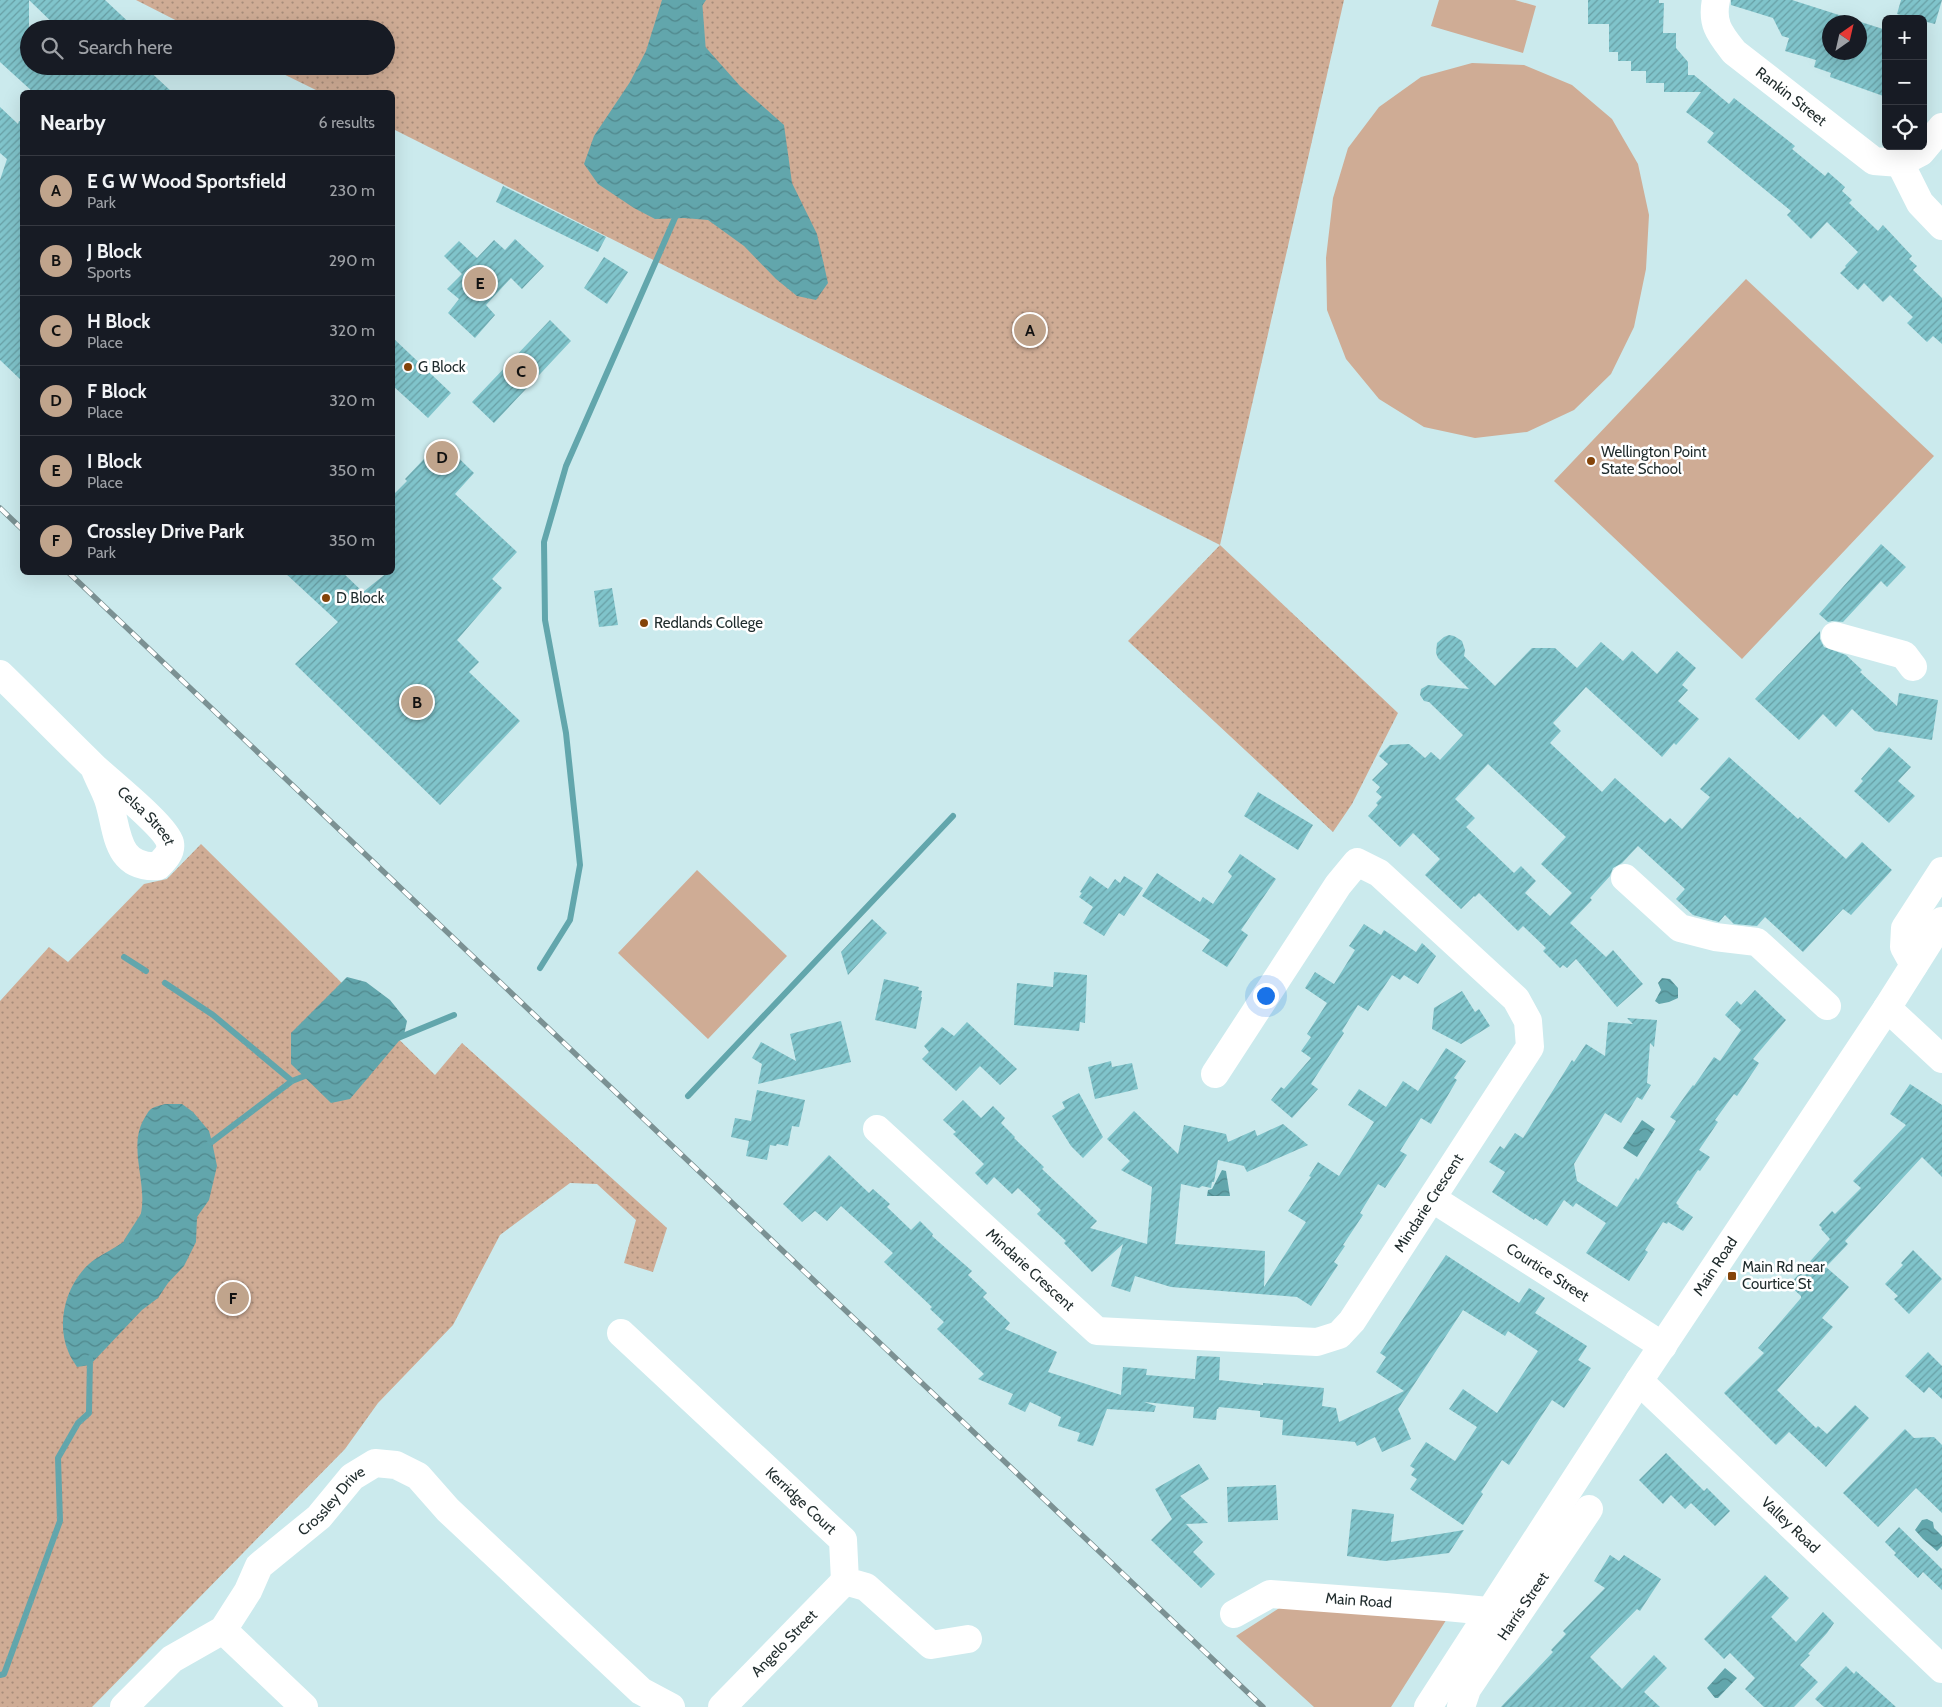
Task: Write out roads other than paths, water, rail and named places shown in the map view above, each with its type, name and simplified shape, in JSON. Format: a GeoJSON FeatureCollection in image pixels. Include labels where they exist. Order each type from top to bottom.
{"type":"FeatureCollection","features":[{"type":"Feature","properties":{"kind":"street","name":"Rankin Street"},"geometry":{"type":"LineString","coordinates":[[1716,0],[1714,10],[1717,31],[1734,52],[1874,162],[1900,163]]}},
{"type":"Feature","properties":{"kind":"street"},"geometry":{"type":"LineString","coordinates":[[1942,127],[1921,152],[1900,163],[1920,203],[1942,226]]}},
{"type":"Feature","properties":{"kind":"street"},"geometry":{"type":"LineString","coordinates":[[1835,636],[1904,655],[1913,668]]}},
{"type":"Feature","properties":{"kind":"street"},"geometry":{"type":"LineString","coordinates":[[0,674],[94,767]]}},
{"type":"Feature","properties":{"kind":"street","name":"Mindarie Crescent"},"geometry":{"type":"LineString","coordinates":[[877,1129],[1097,1331],[1316,1342],[1339,1335],[1352,1321],[1530,1047],[1528,1021],[1516,999],[1379,873],[1357,862],[1338,885],[1215,1074]]}},
{"type":"Feature","properties":{"kind":"street"},"geometry":{"type":"LineString","coordinates":[[1914,965],[1904,947],[1905,928],[1942,871]]}},
{"type":"Feature","properties":{"kind":"street"},"geometry":{"type":"LineString","coordinates":[[1625,878],[1680,928],[1715,937],[1757,942],[1827,1006]]}},
{"type":"Feature","properties":{"kind":"street","name":"Main Road"},"geometry":{"type":"LineString","coordinates":[[1428,1707],[1639,1381],[1887,1008],[1942,921]]}},
{"type":"Feature","properties":{"kind":"street"},"geometry":{"type":"LineString","coordinates":[[1887,1008],[1942,1059]]}},
{"type":"Feature","properties":{"kind":"street","name":"Courtice Street"},"geometry":{"type":"LineString","coordinates":[[1433,1198],[1663,1346]]}},
{"type":"Feature","properties":{"kind":"street","name":"Kerridge Court"},"geometry":{"type":"LineString","coordinates":[[622,1333],[843,1540],[845,1581]]}},
{"type":"Feature","properties":{"kind":"street","name":"Valley Road"},"geometry":{"type":"LineString","coordinates":[[1639,1381],[1942,1669]]}},
{"type":"Feature","properties":{"kind":"street","name":"Crossley Drive"},"geometry":{"type":"LineString","coordinates":[[124,1707],[172,1659],[223,1630],[248,1590],[259,1566],[319,1517],[352,1477],[375,1463],[396,1466],[418,1476],[448,1510],[641,1691],[671,1707]]}},
{"type":"Feature","properties":{"kind":"street","name":"Harris Street"},"geometry":{"type":"LineString","coordinates":[[1461,1707],[1467,1689],[1589,1508]]}},
{"type":"Feature","properties":{"kind":"street"},"geometry":{"type":"LineString","coordinates":[[845,1581],[866,1587],[931,1645],[968,1639]]}},
{"type":"Feature","properties":{"kind":"street","name":"Angelo Street"},"geometry":{"type":"LineString","coordinates":[[722,1707],[845,1581]]}},
{"type":"Feature","properties":{"kind":"street","name":"Main Road"},"geometry":{"type":"LineString","coordinates":[[1234,1614],[1270,1594],[1446,1606],[1488,1612]]}},
{"type":"Feature","properties":{"kind":"street"},"geometry":{"type":"LineString","coordinates":[[223,1630],[304,1707]]}},
{"type":"Feature","properties":{"kind":"water"},"geometry":{"type":"Polygon","coordinates":[[[662,0],[706,0],[700,9],[701,42],[740,86],[784,125],[792,183],[817,234],[828,283],[816,300],[797,296],[776,279],[744,246],[708,220],[684,218],[655,219],[634,208],[598,184],[584,164],[594,136],[630,82],[646,51],[662,0]]]}},
{"type":"Feature","properties":{"kind":"water"},"geometry":{"type":"Polygon","coordinates":[[[347,977],[366,982],[390,1000],[407,1021],[404,1035],[350,1099],[331,1103],[291,1064],[291,1033],[347,977]]]}},
{"type":"Feature","properties":{"kind":"water"},"geometry":{"type":"Polygon","coordinates":[[[1662,978],[1670,979],[1678,988],[1678,998],[1659,1004],[1655,1001],[1661,990],[1658,983],[1662,978]]]}},
{"type":"Feature","properties":{"kind":"water"},"geometry":{"type":"Polygon","coordinates":[[[165,1104],[182,1104],[193,1112],[209,1131],[212,1142],[217,1166],[209,1200],[197,1217],[196,1242],[184,1266],[168,1283],[158,1298],[142,1310],[90,1365],[77,1367],[68,1351],[65,1340],[63,1316],[65,1304],[74,1282],[89,1264],[129,1237],[138,1223],[142,1210],[137,1144],[139,1131],[150,1110],[165,1104]]]}},
{"type":"Feature","properties":{"kind":"water"},"geometry":{"type":"Polygon","coordinates":[[[1642,1120],[1655,1129],[1637,1157],[1623,1148],[1642,1120]]]}},
{"type":"Feature","properties":{"kind":"water"},"geometry":{"type":"Polygon","coordinates":[[[1222,1170],[1226,1171],[1230,1196],[1207,1196],[1208,1190],[1212,1189],[1222,1170]]]}},
{"type":"Feature","properties":{"kind":"water"},"geometry":{"type":"Polygon","coordinates":[[[1927,1519],[1933,1522],[1934,1528],[1942,1536],[1942,1546],[1937,1551],[1915,1530],[1922,1520],[1927,1519]]]}},
{"type":"Feature","properties":{"kind":"water"},"geometry":{"type":"Polygon","coordinates":[[[1725,1668],[1737,1678],[1718,1698],[1715,1698],[1707,1688],[1725,1668]]]}},
{"type":"Feature","properties":{"kind":"waterway"},"geometry":{"type":"LineString","coordinates":[[699,0],[703,52]]}},
{"type":"Feature","properties":{"kind":"waterway"},"geometry":{"type":"LineString","coordinates":[[540,968],[570,920],[580,865],[566,733],[545,620],[544,542],[566,466],[678,211]]}},
{"type":"Feature","properties":{"kind":"waterway"},"geometry":{"type":"LineString","coordinates":[[688,1096],[953,816]]}},
{"type":"Feature","properties":{"kind":"waterway"},"geometry":{"type":"LineString","coordinates":[[124,957],[146,971]]}},
{"type":"Feature","properties":{"kind":"waterway"},"geometry":{"type":"LineString","coordinates":[[165,983],[213,1015],[292,1081]]}},
{"type":"Feature","properties":{"kind":"waterway"},"geometry":{"type":"LineString","coordinates":[[398,1038],[454,1015]]}},
{"type":"Feature","properties":{"kind":"waterway"},"geometry":{"type":"LineString","coordinates":[[205,1147],[292,1081],[310,1074]]}},
{"type":"Feature","properties":{"kind":"waterway"},"geometry":{"type":"LineString","coordinates":[[127,1241],[143,1216]]}},
{"type":"Feature","properties":{"kind":"waterway"},"geometry":{"type":"LineString","coordinates":[[0,1675],[4,1674],[60,1521],[58,1458],[78,1423],[89,1413],[90,1358]]}},
{"type":"Feature","properties":{"kind":"railway"},"geometry":{"type":"LineString","coordinates":[[0,508],[20,527]]}},
{"type":"Feature","properties":{"kind":"railway"},"geometry":{"type":"LineString","coordinates":[[71,575],[1263,1707]]}},
{"type":"Feature","properties":{"kind":"place","name":"I Block"},"geometry":{"type":"Point","coordinates":[480,283]}},
{"type":"Feature","properties":{"kind":"place","name":"E G W Wood Sportsfield"},"geometry":{"type":"Point","coordinates":[1030,330]}},
{"type":"Feature","properties":{"kind":"place","name":"G Block"},"geometry":{"type":"Point","coordinates":[408,367]}},
{"type":"Feature","properties":{"kind":"place","name":"H Block"},"geometry":{"type":"Point","coordinates":[521,371]}},
{"type":"Feature","properties":{"kind":"place","name":"F Block"},"geometry":{"type":"Point","coordinates":[442,457]}},
{"type":"Feature","properties":{"kind":"place","name":"Wellington Point State School"},"geometry":{"type":"Point","coordinates":[1591,461]}},
{"type":"Feature","properties":{"kind":"place","name":"D Block"},"geometry":{"type":"Point","coordinates":[326,598]}},
{"type":"Feature","properties":{"kind":"place","name":"Redlands College"},"geometry":{"type":"Point","coordinates":[644,623]}},
{"type":"Feature","properties":{"kind":"place","name":"J Block"},"geometry":{"type":"Point","coordinates":[417,702]}},
{"type":"Feature","properties":{"kind":"place","name":"Main Rd near Courtice St"},"geometry":{"type":"Point","coordinates":[1732,1276]}},
{"type":"Feature","properties":{"kind":"place","name":"Crossley Drive Park"},"geometry":{"type":"Point","coordinates":[233,1298]}}]}
